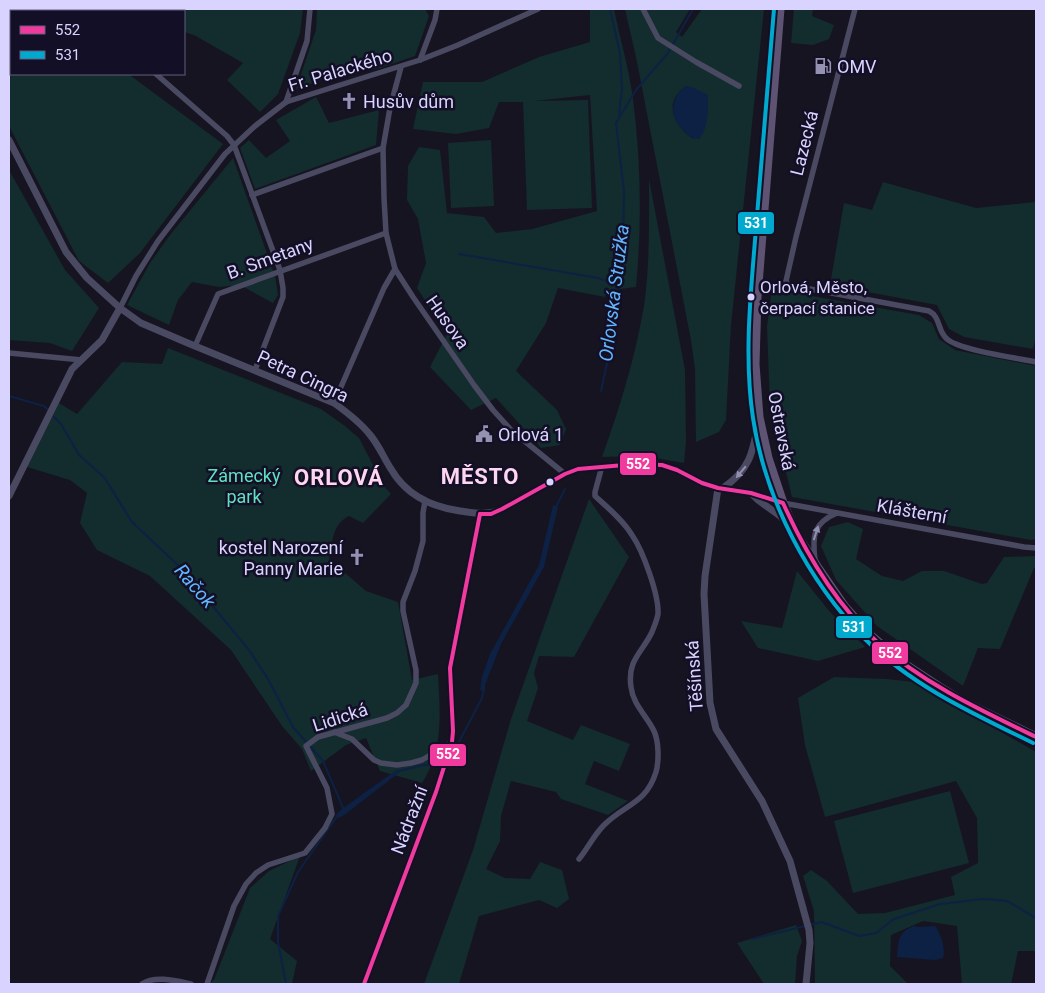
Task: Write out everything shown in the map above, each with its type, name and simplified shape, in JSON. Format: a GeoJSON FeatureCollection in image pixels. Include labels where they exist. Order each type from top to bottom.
{"type":"FeatureCollection","features":[{"type":"Feature","properties":{"kind":"main road","name":"Ostravská"},"geometry":{"type":"LineString","coordinates":[[780,9],[756,318],[755,364],[759,417],[768,458],[783,503],[796,534],[852,616],[870,635],[892,655],[962,701],[1036,738]]}},
{"type":"Feature","properties":{"kind":"street"},"geometry":{"type":"LineString","coordinates":[[286,102],[307,42],[310,9]]}},
{"type":"Feature","properties":{"kind":"street"},"geometry":{"type":"LineString","coordinates":[[420,60],[436,20],[437,9]]}},
{"type":"Feature","properties":{"kind":"street","name":"Fr. Palackého"},"geometry":{"type":"LineString","coordinates":[[120,308],[136,276],[158,241],[221,159],[234,144],[286,102],[420,60],[538,9]]}},
{"type":"Feature","properties":{"kind":"street"},"geometry":{"type":"LineString","coordinates":[[643,9],[658,38],[739,86]]}},
{"type":"Feature","properties":{"kind":"street","name":"Lazecká"},"geometry":{"type":"LineString","coordinates":[[855,9],[796,237],[786,281],[788,285],[929,311],[938,319],[942,334],[956,346],[1036,362]]}},
{"type":"Feature","properties":{"kind":"street","name":"Husova"},"geometry":{"type":"LineString","coordinates":[[401,67],[390,108],[383,148],[386,232],[395,269],[413,298],[493,410],[511,430],[565,474]]}},
{"type":"Feature","properties":{"kind":"street"},"geometry":{"type":"LineString","coordinates":[[157,75],[228,136],[234,144],[280,270],[284,297],[255,370]]}},
{"type":"Feature","properties":{"kind":"street","name":"Petra Cingra"},"geometry":{"type":"LineString","coordinates":[[9,140],[66,252],[87,278],[120,308],[141,322],[195,346],[334,403],[350,415],[372,437],[392,471],[403,485],[426,501],[450,510],[491,514],[502,510],[565,474],[578,469],[636,464],[662,466],[677,470],[702,483],[751,493],[783,503]]}},
{"type":"Feature","properties":{"kind":"street"},"geometry":{"type":"LineString","coordinates":[[252,195],[383,148]]}},
{"type":"Feature","properties":{"kind":"street","name":"B. Smetany"},"geometry":{"type":"LineString","coordinates":[[195,346],[218,294],[386,232]]}},
{"type":"Feature","properties":{"kind":"street"},"geometry":{"type":"LineString","coordinates":[[334,403],[384,288],[395,269]]}},
{"type":"Feature","properties":{"kind":"street"},"geometry":{"type":"LineString","coordinates":[[9,496],[72,370],[102,340],[120,308]]}},
{"type":"Feature","properties":{"kind":"street"},"geometry":{"type":"LineString","coordinates":[[9,353],[82,360]]}},
{"type":"Feature","properties":{"kind":"street"},"geometry":{"type":"LineString","coordinates":[[721,488],[738,477],[746,466],[755,442],[759,417]]}},
{"type":"Feature","properties":{"kind":"street"},"geometry":{"type":"LineString","coordinates":[[579,858],[602,826],[645,794],[657,770],[654,731],[635,700],[631,688],[631,673],[632,664],[651,634],[658,613],[652,583],[632,534],[594,492],[602,466]]}},
{"type":"Feature","properties":{"kind":"street","name":"Těšínská"},"geometry":{"type":"LineString","coordinates":[[721,488],[704,576],[712,718],[716,729],[746,774],[775,827],[790,861],[810,930],[806,984]]}},
{"type":"Feature","properties":{"kind":"street","name":"Petra Cingra"},"geometry":{"type":"LineString","coordinates":[[751,493],[780,516],[796,534]]}},
{"type":"Feature","properties":{"kind":"street","name":"Lidická"},"geometry":{"type":"LineString","coordinates":[[207,984],[234,906],[246,884],[256,873],[268,865],[304,852],[325,828],[332,814],[327,788],[306,746],[318,737],[387,718],[397,713],[406,704],[416,683],[416,670],[403,611],[403,602],[415,571],[423,541],[423,512],[426,501]]}},
{"type":"Feature","properties":{"kind":"street","name":"Klášterní"},"geometry":{"type":"LineString","coordinates":[[783,503],[1015,546],[1036,548]]}},
{"type":"Feature","properties":{"kind":"street"},"geometry":{"type":"LineString","coordinates":[[816,564],[813,547],[814,535],[821,522],[838,512]]}},
{"type":"Feature","properties":{"kind":"street","name":"Nádražní"},"geometry":{"type":"LineString","coordinates":[[364,984],[439,784],[452,742],[450,668],[480,514]]}},
{"type":"Feature","properties":{"kind":"street"},"geometry":{"type":"LineString","coordinates":[[334,732],[352,739],[374,760],[381,764],[397,765],[422,760],[452,742]]}},
{"type":"Feature","properties":{"kind":"street"},"geometry":{"type":"LineString","coordinates":[[142,984],[150,980],[173,980],[191,984]]}},
{"type":"Feature","properties":{"kind":"green space"},"geometry":{"type":"Polygon","coordinates":[[[9,9],[303,9],[300,33],[278,94],[260,112],[227,80],[243,63],[194,35],[185,32],[185,10],[10,10],[10,75],[132,75],[223,144],[140,253],[108,283],[79,261],[9,126],[9,9]]]}},
{"type":"Feature","properties":{"kind":"green space"},"geometry":{"type":"Polygon","coordinates":[[[317,9],[425,9],[429,16],[415,56],[380,68],[329,77],[296,89],[316,30],[317,9]]]}},
{"type":"Feature","properties":{"kind":"green space"},"geometry":{"type":"Polygon","coordinates":[[[590,9],[614,9],[631,88],[638,146],[640,193],[636,287],[612,290],[607,292],[605,297],[558,288],[546,323],[516,371],[557,410],[566,429],[560,445],[541,448],[496,398],[471,410],[430,367],[447,334],[417,288],[426,263],[418,219],[407,200],[408,166],[419,147],[440,150],[447,213],[484,217],[496,233],[532,229],[597,211],[590,95],[534,101],[588,100],[592,208],[527,210],[523,102],[499,102],[489,128],[456,134],[413,129],[423,82],[482,82],[539,57],[590,42],[590,9]]]}},
{"type":"Feature","properties":{"kind":"green space"},"geometry":{"type":"Polygon","coordinates":[[[625,9],[690,9],[676,32],[682,37],[702,9],[764,9],[731,325],[726,420],[719,432],[696,442],[695,369],[691,340],[625,9]],[[686,86],[674,99],[673,114],[676,121],[693,139],[686,86]]]}},
{"type":"Feature","properties":{"kind":"green space"},"geometry":{"type":"Polygon","coordinates":[[[794,9],[813,9],[812,16],[834,25],[829,39],[813,45],[791,43],[794,9]]]}},
{"type":"Feature","properties":{"kind":"green space"},"geometry":{"type":"Polygon","coordinates":[[[316,97],[329,123],[379,110],[376,145],[255,189],[240,148],[249,140],[266,158],[290,141],[276,120],[316,97]]]}},
{"type":"Feature","properties":{"kind":"green space"},"geometry":{"type":"Polygon","coordinates":[[[491,140],[494,206],[451,208],[448,143],[491,140]]]}},
{"type":"Feature","properties":{"kind":"green space"},"geometry":{"type":"Polygon","coordinates":[[[233,158],[275,276],[278,295],[273,303],[240,285],[219,287],[192,282],[178,300],[169,325],[127,305],[150,263],[170,235],[233,158]]]}},
{"type":"Feature","properties":{"kind":"green space"},"geometry":{"type":"Polygon","coordinates":[[[9,170],[65,270],[99,308],[72,351],[50,343],[9,340],[9,170]]]}},
{"type":"Feature","properties":{"kind":"green space"},"geometry":{"type":"Polygon","coordinates":[[[649,179],[685,370],[686,441],[684,463],[644,456],[602,457],[626,382],[644,306],[648,258],[649,179]]]}},
{"type":"Feature","properties":{"kind":"green space"},"geometry":{"type":"Polygon","coordinates":[[[883,182],[976,208],[1036,202],[1036,336],[1033,349],[964,337],[949,329],[937,305],[830,285],[844,203],[872,210],[883,182]]]}},
{"type":"Feature","properties":{"kind":"green space"},"geometry":{"type":"Polygon","coordinates":[[[772,289],[919,315],[932,323],[939,339],[955,350],[1036,366],[1036,539],[1031,540],[792,497],[770,405],[767,327],[772,289]]]}},
{"type":"Feature","properties":{"kind":"green space","name":"Zámecký park"},"geometry":{"type":"Polygon","coordinates":[[[168,348],[321,409],[359,438],[384,486],[391,494],[363,523],[349,516],[343,519],[336,528],[329,559],[366,591],[398,602],[412,680],[438,674],[440,717],[437,744],[429,770],[422,783],[380,771],[366,738],[346,745],[311,771],[302,749],[282,726],[231,650],[150,576],[97,550],[80,523],[87,493],[70,480],[27,467],[59,403],[77,414],[122,362],[162,364],[168,348]]]}},
{"type":"Feature","properties":{"kind":"green space"},"geometry":{"type":"Polygon","coordinates":[[[589,499],[629,557],[574,657],[539,656],[534,673],[538,688],[527,721],[573,740],[581,725],[630,744],[619,771],[594,761],[585,784],[628,801],[608,815],[561,799],[556,792],[511,781],[501,816],[500,841],[486,869],[505,878],[530,879],[540,862],[562,870],[569,899],[557,908],[539,900],[479,916],[459,984],[424,984],[473,850],[511,719],[589,499]]]}},
{"type":"Feature","properties":{"kind":"green space"},"geometry":{"type":"Polygon","coordinates":[[[848,522],[863,529],[856,559],[882,576],[903,581],[922,571],[944,571],[982,584],[987,583],[1004,557],[1036,556],[1036,568],[1034,568],[1000,649],[978,648],[963,686],[877,626],[836,580],[821,546],[829,527],[848,522]]]}},
{"type":"Feature","properties":{"kind":"green space"},"geometry":{"type":"Polygon","coordinates":[[[797,571],[830,612],[865,647],[818,661],[758,648],[741,621],[782,628],[797,571]]]}},
{"type":"Feature","properties":{"kind":"green space"},"geometry":{"type":"Polygon","coordinates":[[[834,677],[914,682],[1036,752],[1036,951],[1018,951],[1011,984],[962,984],[957,926],[923,921],[891,935],[890,966],[908,984],[815,984],[814,911],[803,876],[811,870],[827,881],[858,914],[885,913],[955,895],[951,877],[978,863],[977,818],[956,781],[825,817],[805,745],[798,698],[834,677]]]}},
{"type":"Feature","properties":{"kind":"green space"},"geometry":{"type":"Polygon","coordinates":[[[950,791],[969,863],[853,893],[834,821],[950,791]]]}},
{"type":"Feature","properties":{"kind":"green space"},"geometry":{"type":"Polygon","coordinates":[[[300,856],[270,939],[297,961],[292,984],[209,984],[214,980],[250,888],[269,871],[300,856]]]}},
{"type":"Feature","properties":{"kind":"green space"},"geometry":{"type":"Polygon","coordinates":[[[796,925],[802,941],[797,956],[795,984],[764,984],[737,943],[796,925]]]}},
{"type":"Feature","properties":{"kind":"water"},"geometry":{"type":"Polygon","coordinates":[[[686,86],[708,95],[705,129],[699,139],[688,135],[675,119],[674,101],[686,86]]]}},
{"type":"Feature","properties":{"kind":"water"},"geometry":{"type":"Polygon","coordinates":[[[553,505],[558,507],[544,567],[501,644],[485,685],[485,691],[480,690],[482,677],[490,654],[539,565],[553,505]]]}},
{"type":"Feature","properties":{"kind":"water"},"geometry":{"type":"Polygon","coordinates":[[[398,769],[400,772],[338,818],[336,815],[342,809],[398,769]]]}},
{"type":"Feature","properties":{"kind":"water"},"geometry":{"type":"Polygon","coordinates":[[[914,926],[935,926],[942,942],[943,958],[935,960],[897,957],[900,938],[904,932],[914,926]]]}},
{"type":"Feature","properties":{"kind":"waterway"},"geometry":{"type":"LineString","coordinates":[[610,9],[620,53],[622,89],[619,115]]}},
{"type":"Feature","properties":{"kind":"waterway","name":"Orlovská Stružka"},"geometry":{"type":"LineString","coordinates":[[601,391],[611,345],[623,244],[624,192],[616,123],[636,90],[668,53],[693,9]]}},
{"type":"Feature","properties":{"kind":"waterway"},"geometry":{"type":"LineString","coordinates":[[459,254],[598,278],[618,285]]}},
{"type":"Feature","properties":{"kind":"waterway","name":"Račok"},"geometry":{"type":"LineString","coordinates":[[9,396],[44,406],[48,410]]}},
{"type":"Feature","properties":{"kind":"waterway","name":"Račok"},"geometry":{"type":"LineString","coordinates":[[51,414],[61,424],[79,455],[104,477],[132,522],[182,569],[249,650],[268,679],[293,727],[323,761],[344,810]]}},
{"type":"Feature","properties":{"kind":"waterway","name":"Orlovská Stružka"},"geometry":{"type":"LineString","coordinates":[[556,507],[565,489]]}},
{"type":"Feature","properties":{"kind":"waterway","name":"Orlovská Stružka"},"geometry":{"type":"LineString","coordinates":[[450,759],[482,698],[484,689]]}},
{"type":"Feature","properties":{"kind":"waterway","name":"Orlovská Stružka"},"geometry":{"type":"LineString","coordinates":[[399,771],[424,765],[443,764]]}},
{"type":"Feature","properties":{"kind":"waterway","name":"Orlovská Stružka"},"geometry":{"type":"LineString","coordinates":[[286,984],[278,942],[278,916],[298,872],[338,815]]}},
{"type":"Feature","properties":{"kind":"waterway"},"geometry":{"type":"LineString","coordinates":[[752,939],[822,922],[859,936],[876,933],[894,919],[940,904],[983,899],[1007,901],[1036,918]]}},
{"type":"Feature","properties":{"kind":"transit line","name":"531"},"geometry":{"type":"LineString","coordinates":[[774,9],[751,292],[749,342],[750,393],[753,418],[768,479],[792,537],[808,565],[844,616],[865,639],[883,656],[923,685],[966,710],[1033,743]]}},
{"type":"Feature","properties":{"kind":"transit line","name":"552"},"geometry":{"type":"LineString","coordinates":[[480,514],[491,514],[502,509],[565,474],[578,469],[636,464],[662,465],[677,470],[702,483],[718,488],[751,493],[783,503],[801,541],[823,577],[847,611],[876,641],[932,683],[973,706],[1036,737]]}},
{"type":"Feature","properties":{"kind":"transit line","name":"552"},"geometry":{"type":"LineString","coordinates":[[364,984],[436,792],[452,742],[450,668],[480,514]]}},
{"type":"Feature","properties":{"kind":"place","name":"OMV"},"geometry":{"type":"Point","coordinates":[823,66]}},
{"type":"Feature","properties":{"kind":"place","name":"Husův dům"},"geometry":{"type":"Point","coordinates":[349,101]}},
{"type":"Feature","properties":{"kind":"place","name":"Orlová, Město, čerpací stanice"},"geometry":{"type":"Point","coordinates":[751,297]}},
{"type":"Feature","properties":{"kind":"place","name":"Orlová 1"},"geometry":{"type":"Point","coordinates":[484,434]}},
{"type":"Feature","properties":{"kind":"place","name":"kostel Narození Panny Marie"},"geometry":{"type":"Point","coordinates":[357,557]}},
{"type":"Feature","properties":{"kind":"district","name":"MĚSTO"},"geometry":{"type":"Point","coordinates":[480,476]}},
{"type":"Feature","properties":{"kind":"district","name":"ORLOVÁ"},"geometry":{"type":"Point","coordinates":[339,477]}}]}
